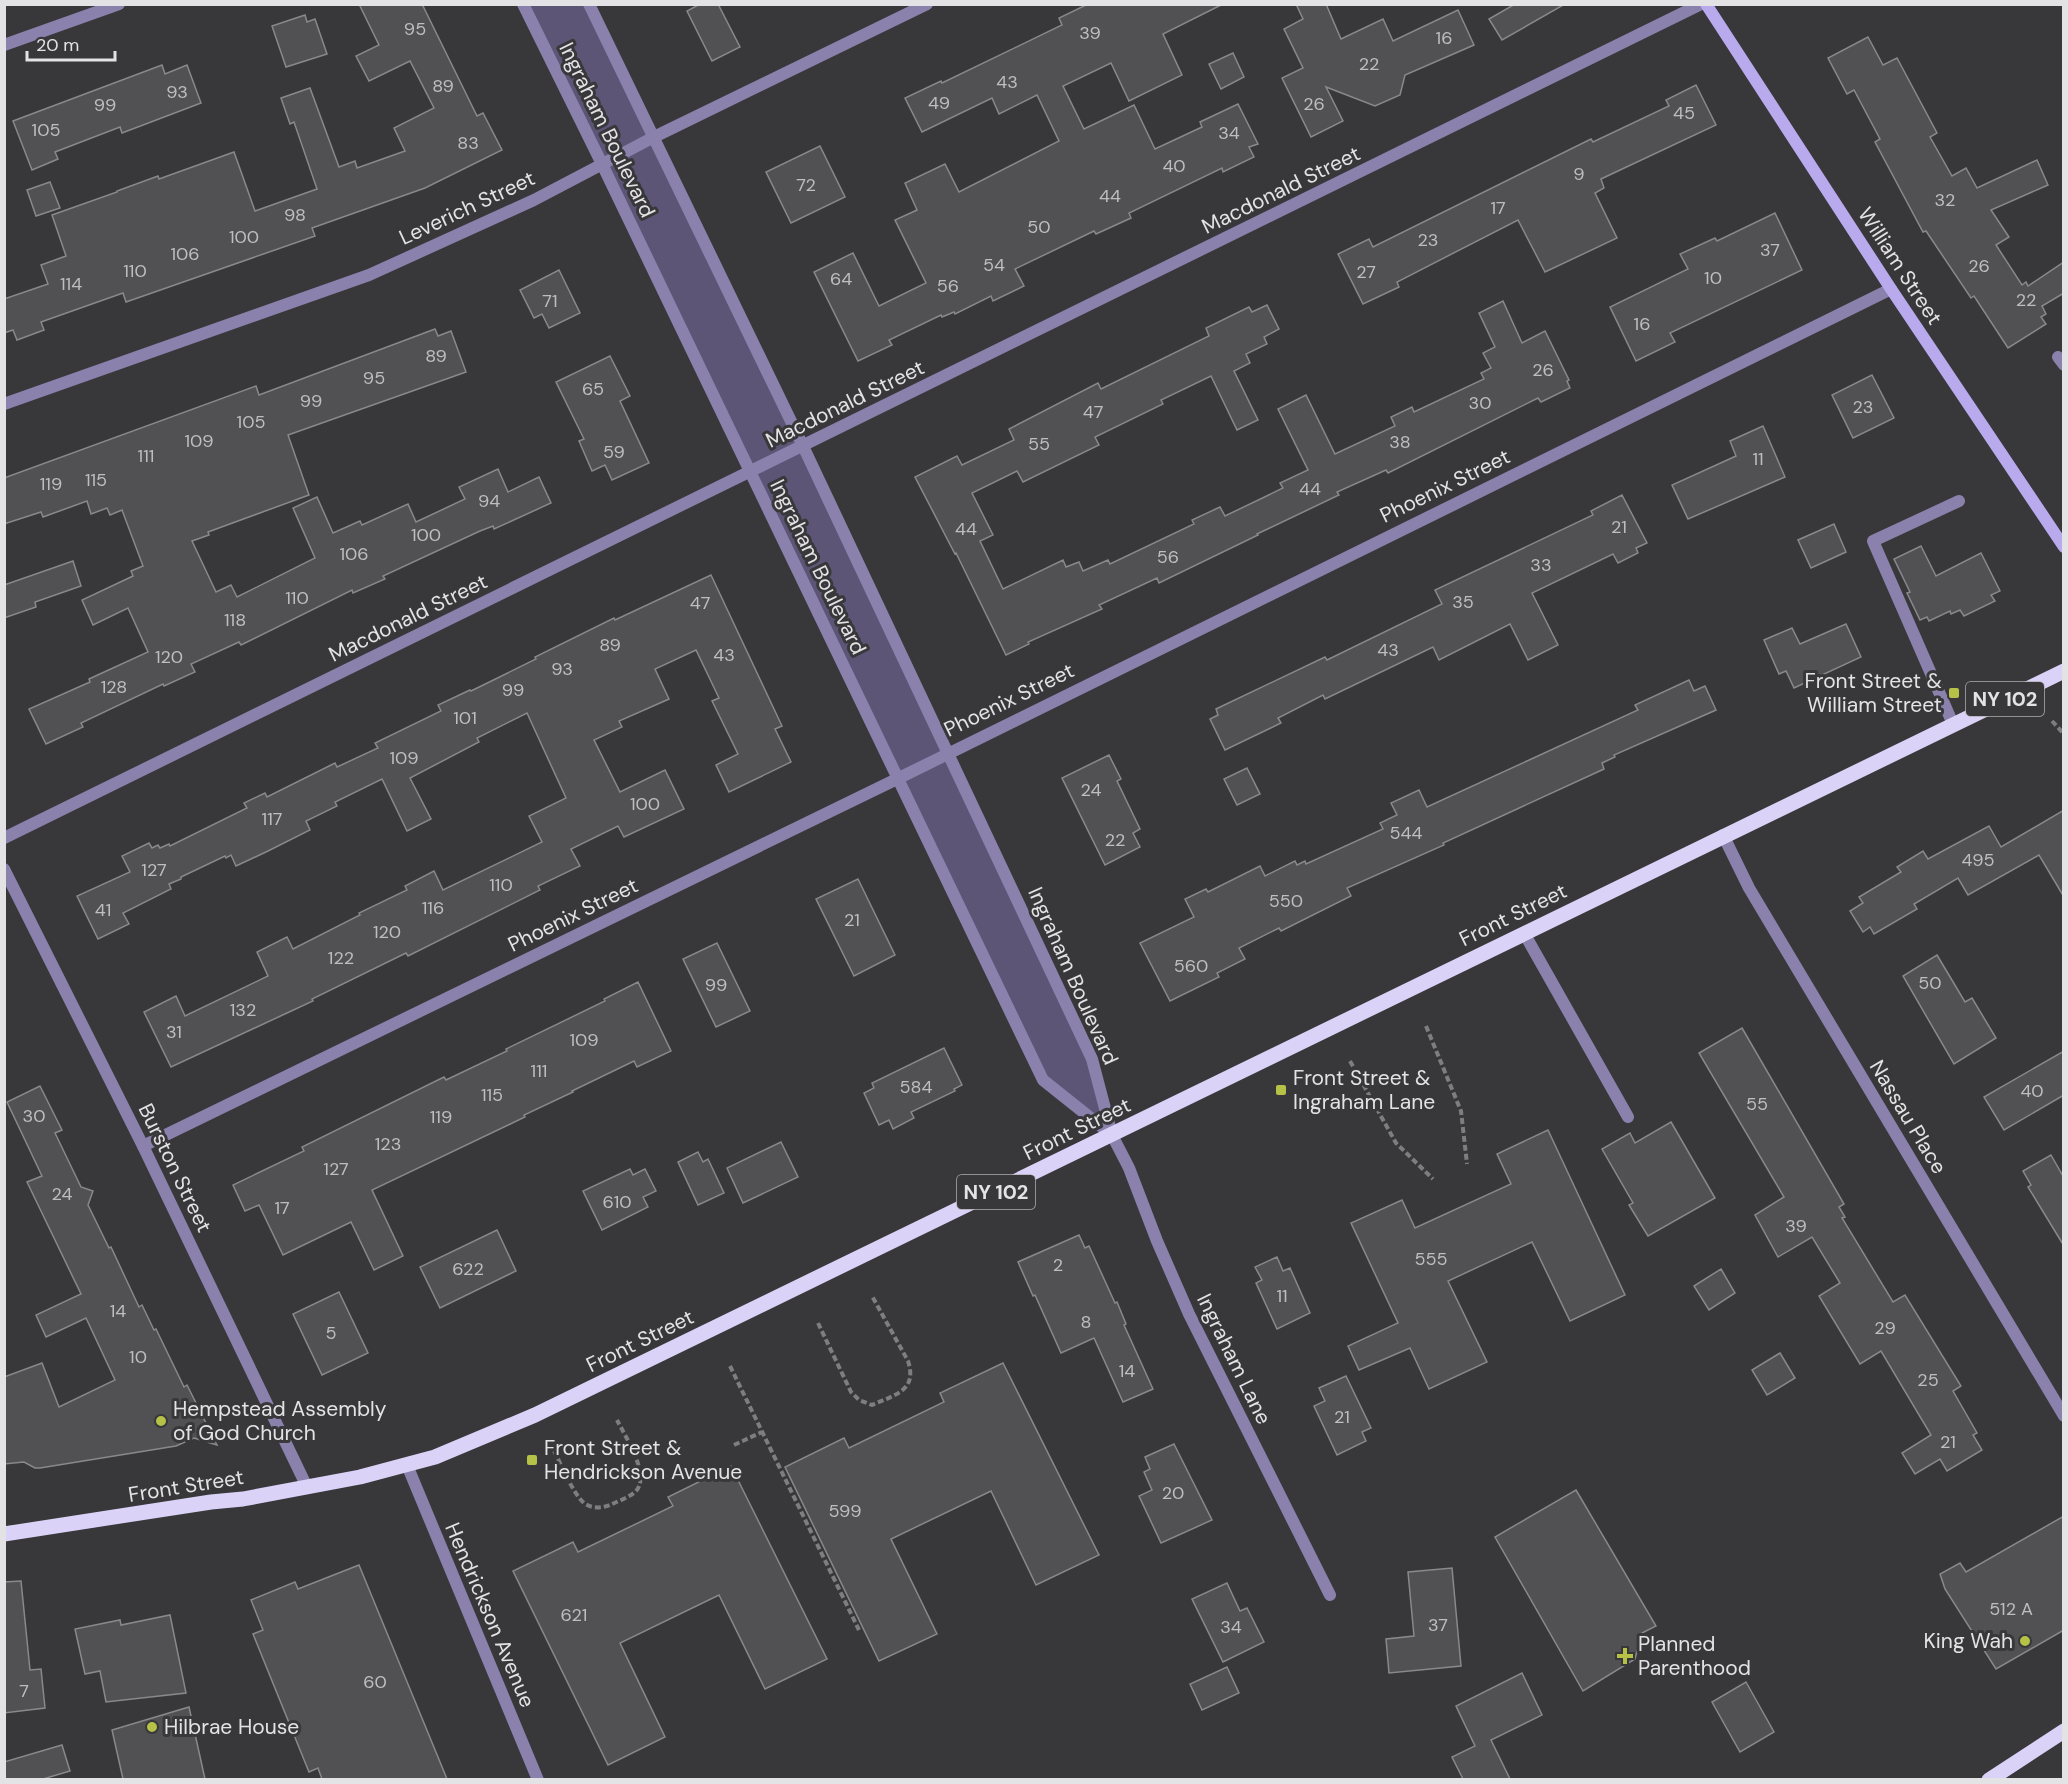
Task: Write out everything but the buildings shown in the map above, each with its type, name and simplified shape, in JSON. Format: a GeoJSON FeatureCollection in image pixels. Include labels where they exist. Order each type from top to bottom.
{"type":"FeatureCollection","features":[{"type":"Feature","properties":{"kind":"main road","name":"Front Street"},"geometry":{"type":"LineString","coordinates":[[4,1534],[243,1499],[360,1477],[435,1457],[535,1415],[2064,671]]}},
{"type":"Feature","properties":{"kind":"main road"},"geometry":{"type":"LineString","coordinates":[[1989,1779],[2064,1731]]}},
{"type":"Feature","properties":{"kind":"street"},"geometry":{"type":"LineString","coordinates":[[4,45],[119,4]]}},
{"type":"Feature","properties":{"kind":"street","name":"Ingraham Boulevard"},"geometry":{"type":"LineString","coordinates":[[523,4],[603,164],[1043,1080],[1112,1135]]}},
{"type":"Feature","properties":{"kind":"street","name":"Ingraham Boulevard"},"geometry":{"type":"LineString","coordinates":[[589,4],[949,752],[1092,1059],[1112,1135]]}},
{"type":"Feature","properties":{"kind":"street","name":"Leverich Street"},"geometry":{"type":"LineString","coordinates":[[4,404],[369,275],[534,200],[654,137],[927,4]]}},
{"type":"Feature","properties":{"kind":"street","name":"William Street"},"geometry":{"type":"LineString","coordinates":[[1703,4],[2064,547]]}},
{"type":"Feature","properties":{"kind":"street","name":"Macdonald Street"},"geometry":{"type":"LineString","coordinates":[[4,838],[1703,4]]}},
{"type":"Feature","properties":{"kind":"street","name":"Phoenix Street"},"geometry":{"type":"LineString","coordinates":[[143,1146],[899,778],[1891,289]]}},
{"type":"Feature","properties":{"kind":"street"},"geometry":{"type":"LineString","coordinates":[[1953,724],[1873,541],[1959,501]]}},
{"type":"Feature","properties":{"kind":"street","name":"Nassau Place"},"geometry":{"type":"LineString","coordinates":[[1723,835],[1749,888],[2064,1416]]}},
{"type":"Feature","properties":{"kind":"street","name":"Burston Street"},"geometry":{"type":"LineString","coordinates":[[4,869],[143,1146],[307,1487]]}},
{"type":"Feature","properties":{"kind":"street"},"geometry":{"type":"LineString","coordinates":[[1524,933],[1628,1117]]}},
{"type":"Feature","properties":{"kind":"street","name":"Ingraham Lane"},"geometry":{"type":"LineString","coordinates":[[1112,1135],[1129,1168],[1157,1241],[1189,1314],[1330,1595]]}},
{"type":"Feature","properties":{"kind":"street","name":"Hendrickson Avenue"},"geometry":{"type":"LineString","coordinates":[[407,1465],[538,1779]]}},
{"type":"Feature","properties":{"kind":"path"},"geometry":{"type":"LineString","coordinates":[[2052,721],[2064,734]]}},
{"type":"Feature","properties":{"kind":"path"},"geometry":{"type":"LineString","coordinates":[[1426,1026],[1461,1111],[1467,1164]]}},
{"type":"Feature","properties":{"kind":"path"},"geometry":{"type":"LineString","coordinates":[[1350,1061],[1396,1143],[1433,1179]]}},
{"type":"Feature","properties":{"kind":"path"},"geometry":{"type":"LineString","coordinates":[[818,1323],[851,1392],[859,1400],[872,1405],[904,1391],[909,1383],[911,1371],[872,1296]]}},
{"type":"Feature","properties":{"kind":"path"},"geometry":{"type":"LineString","coordinates":[[730,1366],[859,1630]]}},
{"type":"Feature","properties":{"kind":"path"},"geometry":{"type":"LineString","coordinates":[[554,1451],[578,1496],[585,1504],[594,1508],[603,1508],[621,1500],[636,1491],[641,1472],[617,1420]]}},
{"type":"Feature","properties":{"kind":"path"},"geometry":{"type":"LineString","coordinates":[[734,1445],[762,1432]]}},
{"type":"Feature","properties":{"kind":"shaded area"},"geometry":{"type":"Polygon","coordinates":[[[523,5],[589,5],[1092,1059],[1112,1135],[1043,1080],[523,5]]]}},
{"type":"Feature","properties":{"kind":"place","name":"Front Street & William Street"},"geometry":{"type":"Point","coordinates":[1954,693]}},
{"type":"Feature","properties":{"kind":"place","name":"Front Street & Ingraham Lane"},"geometry":{"type":"Point","coordinates":[1281,1090]}},
{"type":"Feature","properties":{"kind":"place","name":"Hempstead Assembly of God Church"},"geometry":{"type":"Point","coordinates":[161,1421]}},
{"type":"Feature","properties":{"kind":"place","name":"Front Street & Hendrickson Avenue"},"geometry":{"type":"Point","coordinates":[532,1460]}},
{"type":"Feature","properties":{"kind":"place","name":"King Wah"},"geometry":{"type":"Point","coordinates":[2025,1641]}},
{"type":"Feature","properties":{"kind":"place","name":"Planned Parenthood"},"geometry":{"type":"Point","coordinates":[1625,1656]}},
{"type":"Feature","properties":{"kind":"place","name":"Hilbrae House"},"geometry":{"type":"Point","coordinates":[152,1727]}}]}
